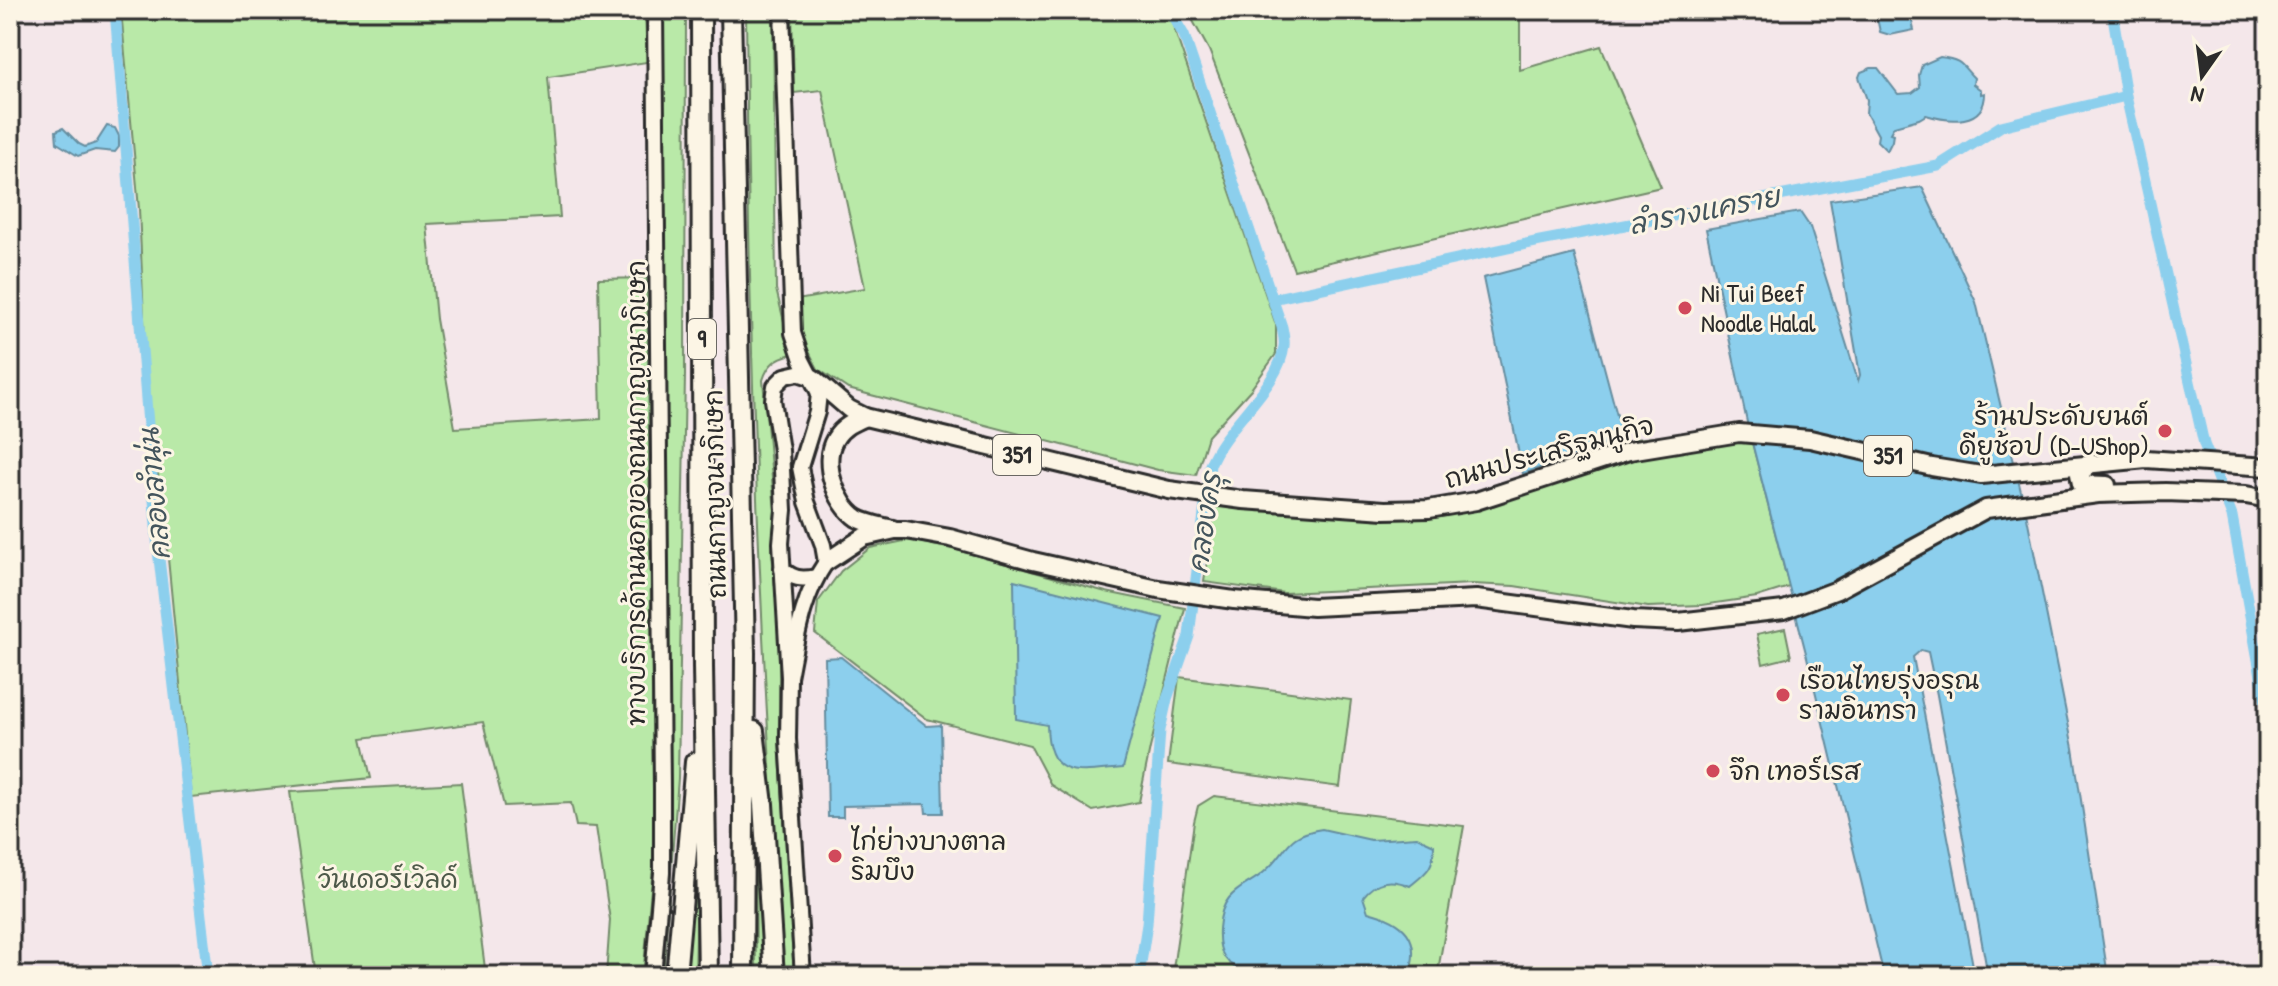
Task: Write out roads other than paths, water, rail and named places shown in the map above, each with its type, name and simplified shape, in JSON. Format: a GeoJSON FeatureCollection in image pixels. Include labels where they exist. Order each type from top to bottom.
{"type":"FeatureCollection","features":[{"type":"Feature","properties":{"kind":"highway","name":"ถนนกาญจนาภิเษก"},"geometry":{"type":"LineString","coordinates":[[701,10],[703,667],[708,976]]}},
{"type":"Feature","properties":{"kind":"highway","name":"ถนนกาญจนาภิเษก"},"geometry":{"type":"LineString","coordinates":[[731,10],[745,653],[743,976]]}},
{"type":"Feature","properties":{"kind":"highway"},"geometry":{"type":"LineString","coordinates":[[745,653],[763,804],[774,976]]}},
{"type":"Feature","properties":{"kind":"highway"},"geometry":{"type":"LineString","coordinates":[[676,976],[703,667]]}},
{"type":"Feature","properties":{"kind":"main road","name":"ทางบริการด้านนอกของถนนกาญจนาภิเษก"},"geometry":{"type":"LineString","coordinates":[[653,976],[662,873],[655,10]]}},
{"type":"Feature","properties":{"kind":"main road"},"geometry":{"type":"LineString","coordinates":[[782,10],[793,333],[802,360],[819,393],[819,403],[800,467],[807,502],[826,562]]}},
{"type":"Feature","properties":{"kind":"main road"},"geometry":{"type":"LineString","coordinates":[[803,976],[788,739],[789,677],[781,543],[784,510],[774,390],[779,380],[792,374],[813,378]]}},
{"type":"Feature","properties":{"kind":"main road","name":"ถนนประเสริฐมนูกิจ"},"geometry":{"type":"LineString","coordinates":[[813,378],[849,409],[865,417],[1169,490],[1243,500],[1385,510],[1429,509],[1476,501],[1629,451],[1739,433],[1810,439],[1981,475],[2146,459],[2268,467]]}},
{"type":"Feature","properties":{"kind":"main road"},"geometry":{"type":"LineString","coordinates":[[865,417],[847,425],[837,436],[830,452],[833,477],[842,502],[856,517],[895,530],[950,538],[1033,561],[1158,589],[1234,600],[1327,607],[1476,599],[1633,620],[1678,622],[1784,610],[1837,590],[1986,509],[2098,494],[2225,493]]}},
{"type":"Feature","properties":{"kind":"main road"},"geometry":{"type":"LineString","coordinates":[[2092,463],[2079,474],[2081,484],[2225,493],[2268,499]]}},
{"type":"Feature","properties":{"kind":"main road"},"geometry":{"type":"LineString","coordinates":[[789,677],[801,612],[826,562],[864,537],[895,530]]}},
{"type":"Feature","properties":{"kind":"main road"},"geometry":{"type":"LineString","coordinates":[[782,569],[798,579],[816,577]]}},
{"type":"Feature","properties":{"kind":"water"},"geometry":{"type":"Polygon","coordinates":[[[1888,10],[1906,13],[1914,30],[1890,35],[1880,32],[1877,18],[1888,15],[1888,10]]]}},
{"type":"Feature","properties":{"kind":"water"},"geometry":{"type":"Polygon","coordinates":[[[1940,57],[1964,66],[1974,78],[1973,84],[1981,90],[1981,94],[1985,93],[1983,104],[1979,111],[1964,119],[1926,115],[1894,126],[1887,151],[1877,141],[1878,135],[1866,113],[1867,100],[1859,77],[1861,72],[1878,68],[1898,94],[1912,93],[1920,87],[1922,65],[1940,57]]]}},
{"type":"Feature","properties":{"kind":"water"},"geometry":{"type":"Polygon","coordinates":[[[107,126],[115,128],[119,136],[119,147],[115,152],[95,150],[78,156],[57,143],[56,131],[63,128],[85,147],[96,143],[107,126]]]}},
{"type":"Feature","properties":{"kind":"water"},"geometry":{"type":"Polygon","coordinates":[[[1922,187],[1976,302],[2027,517],[2073,748],[2108,976],[1988,976],[1937,695],[1928,652],[1921,650],[1913,657],[1975,976],[1884,976],[1748,427],[1706,229],[1800,212],[1810,227],[1858,381],[1860,375],[1830,200],[1922,187]]]}},
{"type":"Feature","properties":{"kind":"water"},"geometry":{"type":"Polygon","coordinates":[[[1574,254],[1623,438],[1523,474],[1483,278],[1574,254]]]}},
{"type":"Feature","properties":{"kind":"water"},"geometry":{"type":"Polygon","coordinates":[[[1014,580],[1163,618],[1123,768],[1080,771],[1060,765],[1053,756],[1047,725],[1016,719],[1014,580]]]}},
{"type":"Feature","properties":{"kind":"water"},"geometry":{"type":"Polygon","coordinates":[[[841,657],[927,726],[941,725],[943,813],[926,813],[925,804],[843,806],[843,817],[828,817],[825,658],[841,657]]]}},
{"type":"Feature","properties":{"kind":"water"},"geometry":{"type":"Polygon","coordinates":[[[1322,829],[1371,840],[1417,837],[1434,845],[1433,859],[1428,869],[1410,886],[1384,882],[1363,897],[1368,912],[1392,920],[1407,933],[1413,951],[1408,976],[1251,976],[1236,969],[1225,958],[1219,928],[1222,911],[1229,898],[1264,872],[1293,839],[1322,829]]]}},
{"type":"Feature","properties":{"kind":"waterway","name":"คลองลำนุ่น"},"geometry":{"type":"LineString","coordinates":[[115,10],[158,550],[208,976]]}},
{"type":"Feature","properties":{"kind":"waterway","name":"คลองครุ"},"geometry":{"type":"LineString","coordinates":[[1139,976],[1147,924],[1160,730],[1167,699],[1189,636],[1210,465],[1227,435],[1273,376],[1284,344],[1282,327],[1184,35],[1169,10]]}},
{"type":"Feature","properties":{"kind":"waterway"},"geometry":{"type":"LineString","coordinates":[[2112,10],[2126,96],[2204,444],[2232,516],[2268,715]]}},
{"type":"Feature","properties":{"kind":"waterway","name":"ลำรางแคราย"},"geometry":{"type":"LineString","coordinates":[[1272,299],[1540,241],[1938,166],[2001,126],[2126,96]]}},
{"type":"Feature","properties":{"kind":"place","name":"Ni Tui Beef Noodle Halal"},"geometry":{"type":"Point","coordinates":[1685,308]}},
{"type":"Feature","properties":{"kind":"place","name":"ร้านประดับยนต์ ดียูช้อป (D-UShop)"},"geometry":{"type":"Point","coordinates":[2165,431]}},
{"type":"Feature","properties":{"kind":"place","name":"เรือนไทยรุ่งอรุณ รามอินทรา"},"geometry":{"type":"Point","coordinates":[1783,695]}},
{"type":"Feature","properties":{"kind":"place","name":"จึก เทอร์เรส"},"geometry":{"type":"Point","coordinates":[1713,771]}},
{"type":"Feature","properties":{"kind":"place","name":"ไก่ย่างบางตาล ริมบึง"},"geometry":{"type":"Point","coordinates":[835,856]}},
{"type":"Feature","properties":{"kind":"park label","name":"วันเดอร์เวิลด์"},"geometry":{"type":"Point","coordinates":[388,879]}}]}
